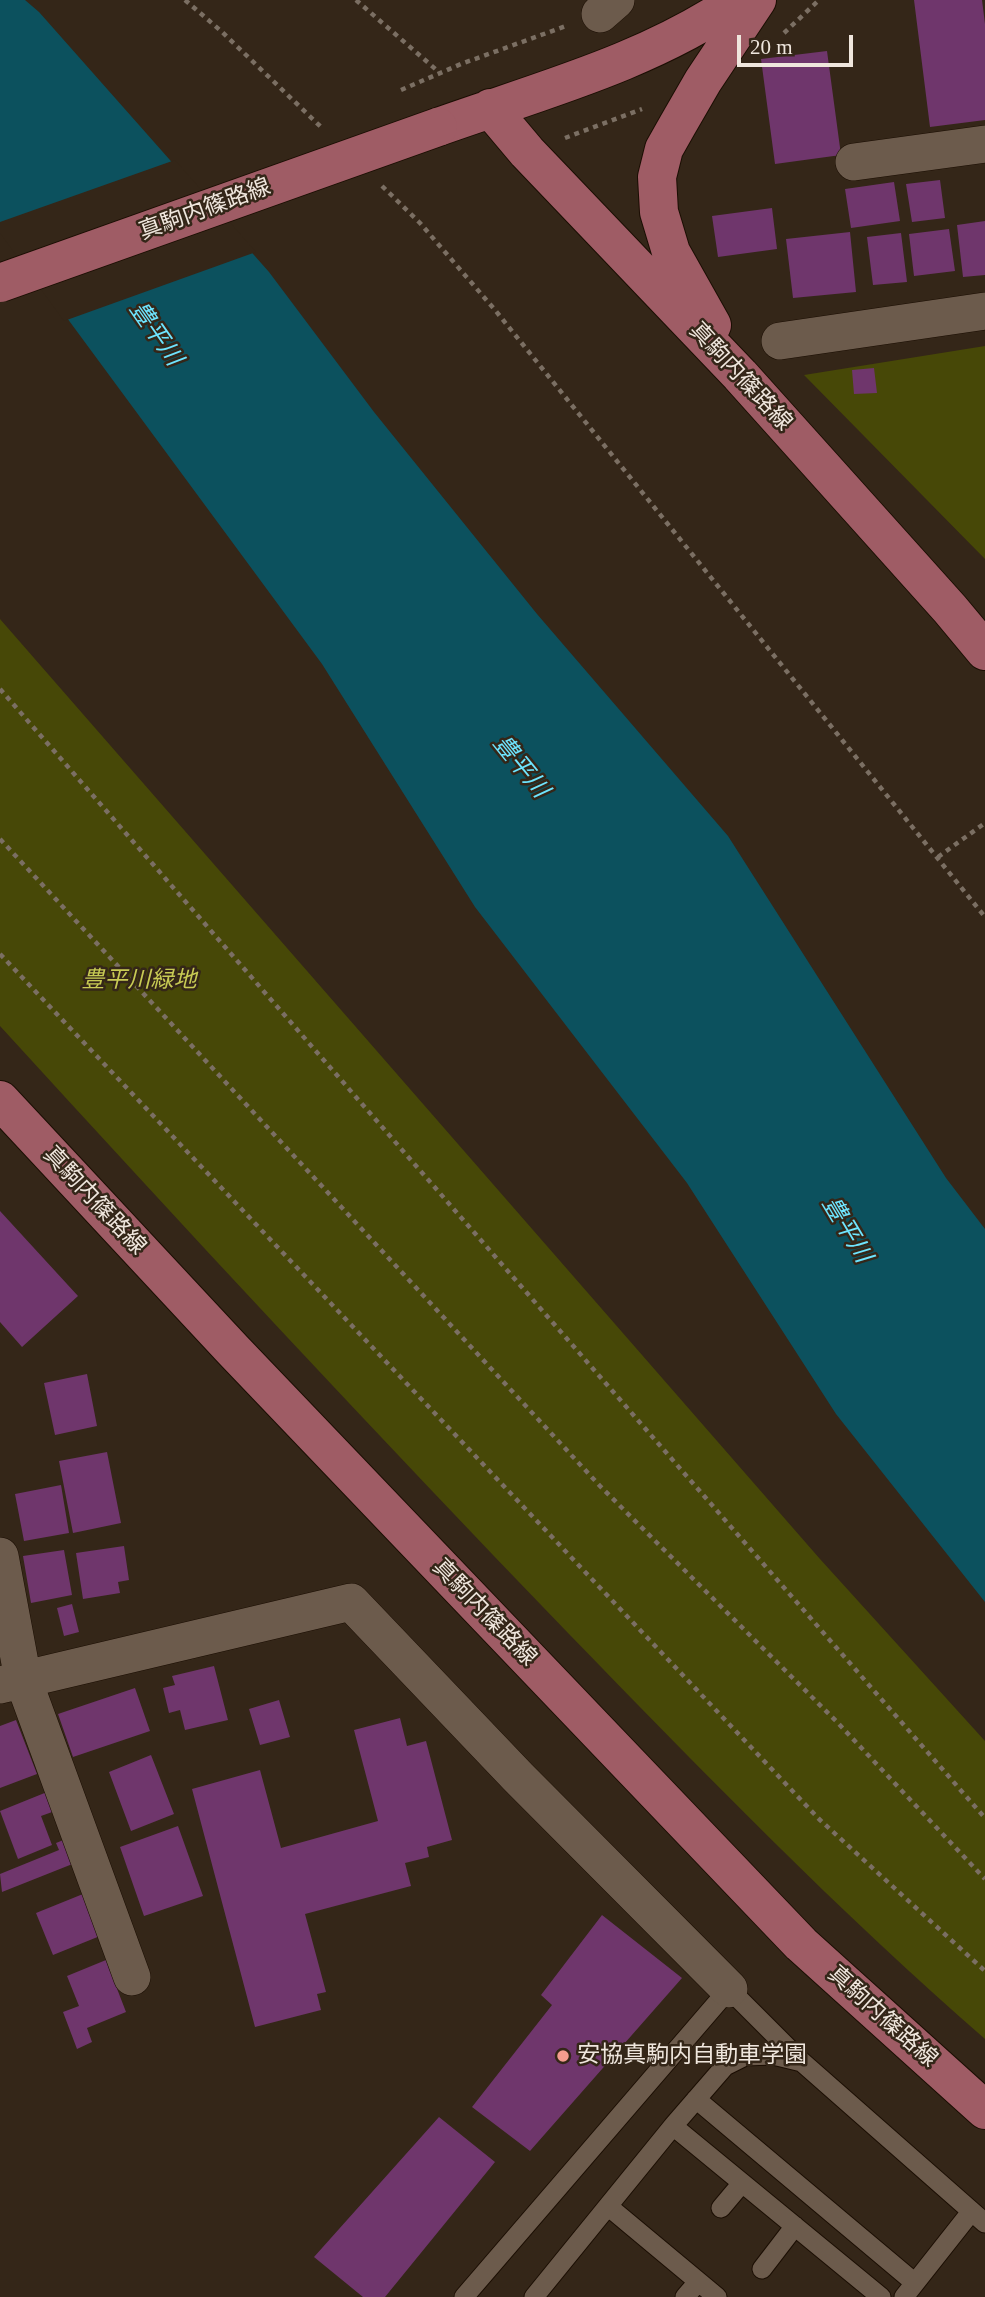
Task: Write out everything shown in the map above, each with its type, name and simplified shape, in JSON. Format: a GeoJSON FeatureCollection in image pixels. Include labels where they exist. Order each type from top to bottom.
{"type":"FeatureCollection","features":[{"type":"Feature","properties":{"kind":"main road","name":"真駒内篠路線"},"geometry":{"type":"LineString","coordinates":[[0,283],[583,76],[667,41],[738,0]]}},
{"type":"Feature","properties":{"kind":"main road"},"geometry":{"type":"LineString","coordinates":[[740,375],[671,252],[659,212],[657,177],[664,149],[703,81],[757,0]]}},
{"type":"Feature","properties":{"kind":"main road","name":"真駒内篠路線"},"geometry":{"type":"LineString","coordinates":[[489,108],[527,152],[740,375],[985,651]]}},
{"type":"Feature","properties":{"kind":"main road","name":"真駒内篠路線"},"geometry":{"type":"LineString","coordinates":[[0,1100],[233,1350],[801,1944],[985,2110]]}},
{"type":"Feature","properties":{"kind":"street"},"geometry":{"type":"LineString","coordinates":[[854,162],[985,144]]}},
{"type":"Feature","properties":{"kind":"street"},"geometry":{"type":"LineString","coordinates":[[780,341],[985,311]]}},
{"type":"Feature","properties":{"kind":"street"},"geometry":{"type":"LineString","coordinates":[[0,1556],[11,1682],[132,1977]]}},
{"type":"Feature","properties":{"kind":"street"},"geometry":{"type":"LineString","coordinates":[[11,1682],[351,1602],[518,1777],[729,1989]]}},
{"type":"Feature","properties":{"kind":"lane"},"geometry":{"type":"LineString","coordinates":[[464,2297],[729,1989],[802,2062],[978,2218],[909,2293],[696,2099]]}},
{"type":"Feature","properties":{"kind":"lane"},"geometry":{"type":"LineString","coordinates":[[534,2297],[725,2066],[745,2056],[773,2055],[802,2062]]}},
{"type":"Feature","properties":{"kind":"lane"},"geometry":{"type":"LineString","coordinates":[[673,2126],[881,2297]]}},
{"type":"Feature","properties":{"kind":"lane"},"geometry":{"type":"LineString","coordinates":[[721,2207],[742,2183]]}},
{"type":"Feature","properties":{"kind":"lane"},"geometry":{"type":"LineString","coordinates":[[608,2207],[717,2297]]}},
{"type":"Feature","properties":{"kind":"lane"},"geometry":{"type":"LineString","coordinates":[[762,2269],[795,2226]]}},
{"type":"Feature","properties":{"kind":"lane"},"geometry":{"type":"LineString","coordinates":[[685,2297],[698,2281]]}},
{"type":"Feature","properties":{"kind":"path"},"geometry":{"type":"LineString","coordinates":[[185,0],[222,31],[325,131]]}},
{"type":"Feature","properties":{"kind":"path"},"geometry":{"type":"LineString","coordinates":[[356,0],[440,73]]}},
{"type":"Feature","properties":{"kind":"path"},"geometry":{"type":"LineString","coordinates":[[401,89],[608,7]]}},
{"type":"Feature","properties":{"kind":"path"},"geometry":{"type":"LineString","coordinates":[[558,141],[646,107]]}},
{"type":"Feature","properties":{"kind":"path"},"geometry":{"type":"LineString","coordinates":[[373,177],[420,223],[495,310],[985,917]]}},
{"type":"Feature","properties":{"kind":"path"},"geometry":{"type":"LineString","coordinates":[[0,689],[985,1818]]}},
{"type":"Feature","properties":{"kind":"path"},"geometry":{"type":"LineString","coordinates":[[938,857],[985,823]]}},
{"type":"Feature","properties":{"kind":"path"},"geometry":{"type":"LineString","coordinates":[[0,839],[600,1486],[835,1721],[985,1879]]}},
{"type":"Feature","properties":{"kind":"path"},"geometry":{"type":"LineString","coordinates":[[0,954],[819,1819],[985,1971]]}},
{"type":"Feature","properties":{"kind":"green space"},"geometry":{"type":"Polygon","coordinates":[[[985,346],[985,559],[804,375],[985,346]]]}},
{"type":"Feature","properties":{"kind":"green space","name":"豊平川緑地"},"geometry":{"type":"Polygon","coordinates":[[[0,619],[820,1559],[985,1741],[985,2039],[824,1891],[619,1685],[353,1408],[0,1026],[0,619]]]}},
{"type":"Feature","properties":{"kind":"water","name":"豊平川"},"geometry":{"type":"Polygon","coordinates":[[[0,0],[25,0],[39,12],[269,272],[374,412],[537,614],[728,836],[946,1178],[985,1229],[985,1602],[836,1414],[687,1183],[475,907],[322,664],[0,227],[0,0]]]}},
{"type":"Feature","properties":{"kind":"pier"},"geometry":{"type":"Polygon","coordinates":[[[175,160],[256,252],[64,321],[0,233],[0,222],[175,160]]]}},
{"type":"Feature","properties":{"kind":"building"},"geometry":{"type":"Polygon","coordinates":[[[914,0],[982,0],[985,24],[985,120],[930,127],[914,0]]]}},
{"type":"Feature","properties":{"kind":"building"},"geometry":{"type":"Polygon","coordinates":[[[827,51],[841,155],[775,164],[761,59],[827,51]]]}},
{"type":"Feature","properties":{"kind":"building"},"geometry":{"type":"Polygon","coordinates":[[[940,180],[945,218],[912,222],[906,184],[940,180]]]}},
{"type":"Feature","properties":{"kind":"building"},"geometry":{"type":"Polygon","coordinates":[[[894,182],[900,221],[851,228],[845,189],[894,182]]]}},
{"type":"Feature","properties":{"kind":"building"},"geometry":{"type":"Polygon","coordinates":[[[772,208],[777,249],[718,257],[712,216],[772,208]]]}},
{"type":"Feature","properties":{"kind":"building"},"geometry":{"type":"Polygon","coordinates":[[[985,221],[985,275],[963,277],[957,225],[985,221]]]}},
{"type":"Feature","properties":{"kind":"building"},"geometry":{"type":"Polygon","coordinates":[[[949,229],[955,271],[914,276],[909,234],[949,229]]]}},
{"type":"Feature","properties":{"kind":"building"},"geometry":{"type":"Polygon","coordinates":[[[850,232],[856,292],[793,298],[786,239],[850,232]]]}},
{"type":"Feature","properties":{"kind":"building"},"geometry":{"type":"Polygon","coordinates":[[[901,233],[907,282],[873,285],[867,237],[901,233]]]}},
{"type":"Feature","properties":{"kind":"building"},"geometry":{"type":"Polygon","coordinates":[[[874,368],[877,393],[854,394],[852,370],[874,368]]]}},
{"type":"Feature","properties":{"kind":"building"},"geometry":{"type":"Polygon","coordinates":[[[0,1211],[78,1296],[22,1347],[0,1322],[0,1211]]]}},
{"type":"Feature","properties":{"kind":"building"},"geometry":{"type":"Polygon","coordinates":[[[87,1374],[97,1426],[55,1435],[44,1383],[87,1374]]]}},
{"type":"Feature","properties":{"kind":"building"},"geometry":{"type":"Polygon","coordinates":[[[107,1452],[121,1523],[73,1533],[59,1461],[107,1452]]]}},
{"type":"Feature","properties":{"kind":"building"},"geometry":{"type":"Polygon","coordinates":[[[61,1485],[69,1533],[24,1541],[15,1494],[61,1485]]]}},
{"type":"Feature","properties":{"kind":"building"},"geometry":{"type":"Polygon","coordinates":[[[124,1546],[129,1580],[118,1582],[120,1593],[83,1599],[76,1553],[124,1546]]]}},
{"type":"Feature","properties":{"kind":"building"},"geometry":{"type":"Polygon","coordinates":[[[64,1550],[72,1595],[31,1603],[23,1556],[64,1550]]]}},
{"type":"Feature","properties":{"kind":"building"},"geometry":{"type":"Polygon","coordinates":[[[72,1604],[79,1632],[64,1636],[57,1608],[72,1604]]]}},
{"type":"Feature","properties":{"kind":"building"},"geometry":{"type":"Polygon","coordinates":[[[214,1666],[228,1720],[185,1730],[180,1710],[169,1713],[163,1688],[175,1685],[172,1676],[214,1666]]]}},
{"type":"Feature","properties":{"kind":"building"},"geometry":{"type":"Polygon","coordinates":[[[135,1688],[150,1731],[73,1757],[58,1714],[135,1688]]]}},
{"type":"Feature","properties":{"kind":"building"},"geometry":{"type":"Polygon","coordinates":[[[279,1700],[290,1737],[260,1745],[249,1709],[279,1700]]]}},
{"type":"Feature","properties":{"kind":"building"},"geometry":{"type":"Polygon","coordinates":[[[400,1718],[407,1746],[426,1741],[452,1840],[427,1847],[429,1857],[405,1863],[411,1886],[305,1914],[326,1992],[317,1994],[321,2010],[255,2027],[192,1789],[260,1770],[281,1848],[378,1821],[354,1730],[400,1718]]]}},
{"type":"Feature","properties":{"kind":"building"},"geometry":{"type":"Polygon","coordinates":[[[16,1720],[37,1774],[0,1788],[0,1726],[16,1720]]]}},
{"type":"Feature","properties":{"kind":"building"},"geometry":{"type":"Polygon","coordinates":[[[151,1755],[174,1814],[131,1831],[109,1772],[151,1755]]]}},
{"type":"Feature","properties":{"kind":"building"},"geometry":{"type":"Polygon","coordinates":[[[47,1792],[55,1811],[41,1816],[52,1845],[18,1859],[0,1811],[47,1792]]]}},
{"type":"Feature","properties":{"kind":"building"},"geometry":{"type":"Polygon","coordinates":[[[178,1826],[203,1896],[144,1916],[120,1847],[178,1826]]]}},
{"type":"Feature","properties":{"kind":"building"},"geometry":{"type":"Polygon","coordinates":[[[66,1839],[75,1863],[2,1892],[0,1874],[59,1850],[56,1843],[66,1839]]]}},
{"type":"Feature","properties":{"kind":"building"},"geometry":{"type":"Polygon","coordinates":[[[83,1894],[100,1936],[53,1955],[36,1913],[83,1894]]]}},
{"type":"Feature","properties":{"kind":"building","name":"安協真駒内自動車学園"},"geometry":{"type":"Polygon","coordinates":[[[602,1915],[682,1978],[530,2151],[472,2107],[552,2005],[541,1995],[602,1915]]]}},
{"type":"Feature","properties":{"kind":"building"},"geometry":{"type":"Polygon","coordinates":[[[106,1960],[126,2012],[87,2028],[92,2042],[77,2049],[63,2012],[79,2006],[67,1976],[106,1960]]]}},
{"type":"Feature","properties":{"kind":"building"},"geometry":{"type":"Polygon","coordinates":[[[439,2117],[495,2162],[385,2297],[363,2297],[314,2257],[439,2117]]]}},
{"type":"Feature","properties":{"kind":"place","name":"安協真駒内自動車学園"},"geometry":{"type":"Point","coordinates":[563,2056]}}]}
